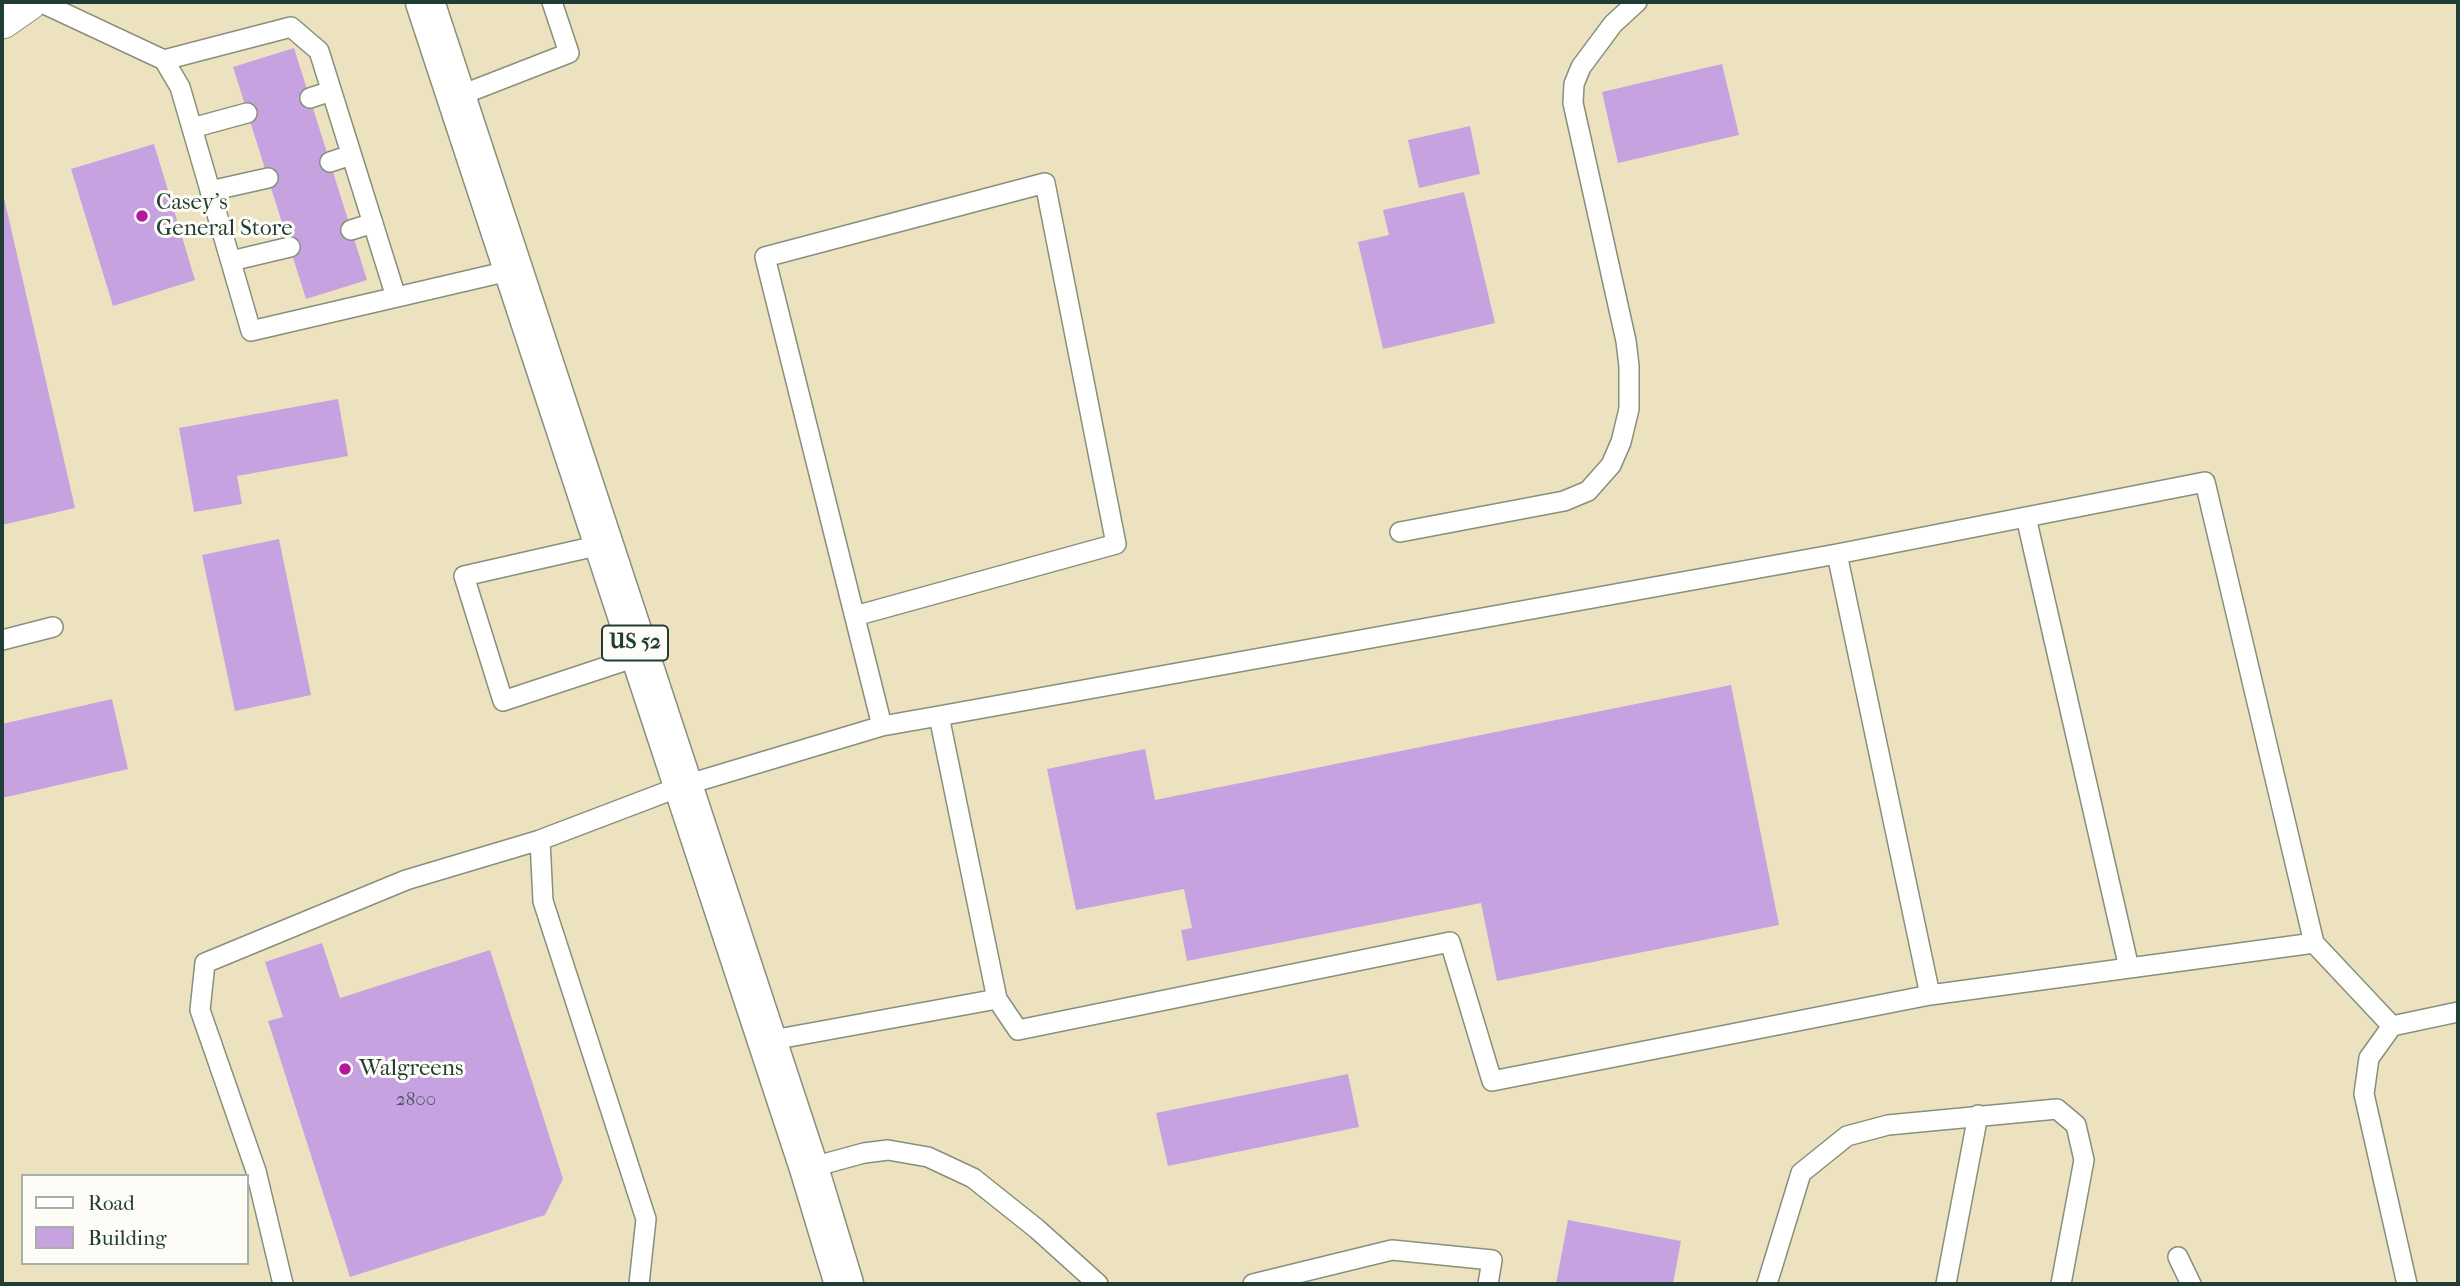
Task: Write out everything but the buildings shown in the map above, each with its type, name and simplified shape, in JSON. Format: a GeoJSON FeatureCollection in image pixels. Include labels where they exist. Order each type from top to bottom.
{"type":"FeatureCollection","features":[{"type":"Feature","properties":{"kind":"main road","name":"US 52"},"geometry":{"type":"LineString","coordinates":[[425,2],[809,1168],[844,1284]]}},
{"type":"Feature","properties":{"kind":"street"},"geometry":{"type":"LineString","coordinates":[[2,20],[28,2]]}},
{"type":"Feature","properties":{"kind":"lane"},"geometry":{"type":"LineString","coordinates":[[40,2],[164,60],[180,87],[251,331],[513,270]]}},
{"type":"Feature","properties":{"kind":"lane"},"geometry":{"type":"LineString","coordinates":[[456,97],[569,52],[552,2]]}},
{"type":"Feature","properties":{"kind":"lane"},"geometry":{"type":"LineString","coordinates":[[1400,532],[1564,501],[1588,491],[1611,465],[1621,442],[1629,409],[1629,366],[1626,341],[1573,103],[1574,84],[1581,67],[1613,24],[1637,2]]}},
{"type":"Feature","properties":{"kind":"lane"},"geometry":{"type":"LineString","coordinates":[[164,60],[290,27],[319,51],[396,297]]}},
{"type":"Feature","properties":{"kind":"lane"},"geometry":{"type":"LineString","coordinates":[[310,98],[331,91]]}},
{"type":"Feature","properties":{"kind":"lane"},"geometry":{"type":"LineString","coordinates":[[191,128],[247,113]]}},
{"type":"Feature","properties":{"kind":"lane"},"geometry":{"type":"LineString","coordinates":[[330,162],[351,155]]}},
{"type":"Feature","properties":{"kind":"lane"},"geometry":{"type":"LineString","coordinates":[[210,191],[268,178]]}},
{"type":"Feature","properties":{"kind":"lane"},"geometry":{"type":"LineString","coordinates":[[855,616],[1116,544],[1045,183],[765,257],[882,726]]}},
{"type":"Feature","properties":{"kind":"lane"},"geometry":{"type":"LineString","coordinates":[[351,230],[373,223]]}},
{"type":"Feature","properties":{"kind":"lane"},"geometry":{"type":"LineString","coordinates":[[231,261],[290,247]]}},
{"type":"Feature","properties":{"kind":"lane"},"geometry":{"type":"LineString","coordinates":[[284,1284],[256,1171],[200,1010],[205,963],[406,880],[540,840],[682,786],[882,726],[1837,554],[2205,482],[2314,943],[2392,1026]]}},
{"type":"Feature","properties":{"kind":"lane"},"geometry":{"type":"LineString","coordinates":[[2026,517],[2129,968]]}},
{"type":"Feature","properties":{"kind":"lane"},"geometry":{"type":"LineString","coordinates":[[604,544],[464,576],[503,701],[639,656]]}},
{"type":"Feature","properties":{"kind":"lane"},"geometry":{"type":"LineString","coordinates":[[1837,554],[1930,995]]}},
{"type":"Feature","properties":{"kind":"lane"},"geometry":{"type":"LineString","coordinates":[[2,640],[53,627]]}},
{"type":"Feature","properties":{"kind":"lane"},"geometry":{"type":"LineString","coordinates":[[939,716],[997,999],[1018,1030],[1450,942],[1492,1081],[1930,995],[2314,943]]}},
{"type":"Feature","properties":{"kind":"lane"},"geometry":{"type":"LineString","coordinates":[[540,840],[543,901],[646,1219],[639,1284]]}},
{"type":"Feature","properties":{"kind":"lane"},"geometry":{"type":"LineString","coordinates":[[767,1041],[997,999]]}},
{"type":"Feature","properties":{"kind":"lane"},"geometry":{"type":"LineString","coordinates":[[2407,1284],[2364,1094],[2369,1058],[2392,1026],[2458,1012]]}},
{"type":"Feature","properties":{"kind":"lane"},"geometry":{"type":"LineString","coordinates":[[1767,1284],[1801,1173],[1847,1136],[1888,1125],[2057,1109],[2076,1125],[2084,1160],[2062,1284]]}},
{"type":"Feature","properties":{"kind":"lane"},"geometry":{"type":"LineString","coordinates":[[1946,1284],[1978,1115]]}},
{"type":"Feature","properties":{"kind":"lane"},"geometry":{"type":"LineString","coordinates":[[809,1168],[864,1153],[888,1150],[928,1157],[973,1178],[1037,1229],[1098,1284]]}},
{"type":"Feature","properties":{"kind":"lane"},"geometry":{"type":"LineString","coordinates":[[1267,1283],[1392,1250],[1492,1260],[1488,1284]]}},
{"type":"Feature","properties":{"kind":"lane"},"geometry":{"type":"LineString","coordinates":[[2178,1257],[2191,1284]]}},
{"type":"Feature","properties":{"kind":"place","name":"Casey's General Store"},"geometry":{"type":"Point","coordinates":[142,216]}},
{"type":"Feature","properties":{"kind":"place","name":"Walgreens"},"geometry":{"type":"Point","coordinates":[345,1069]}}]}
